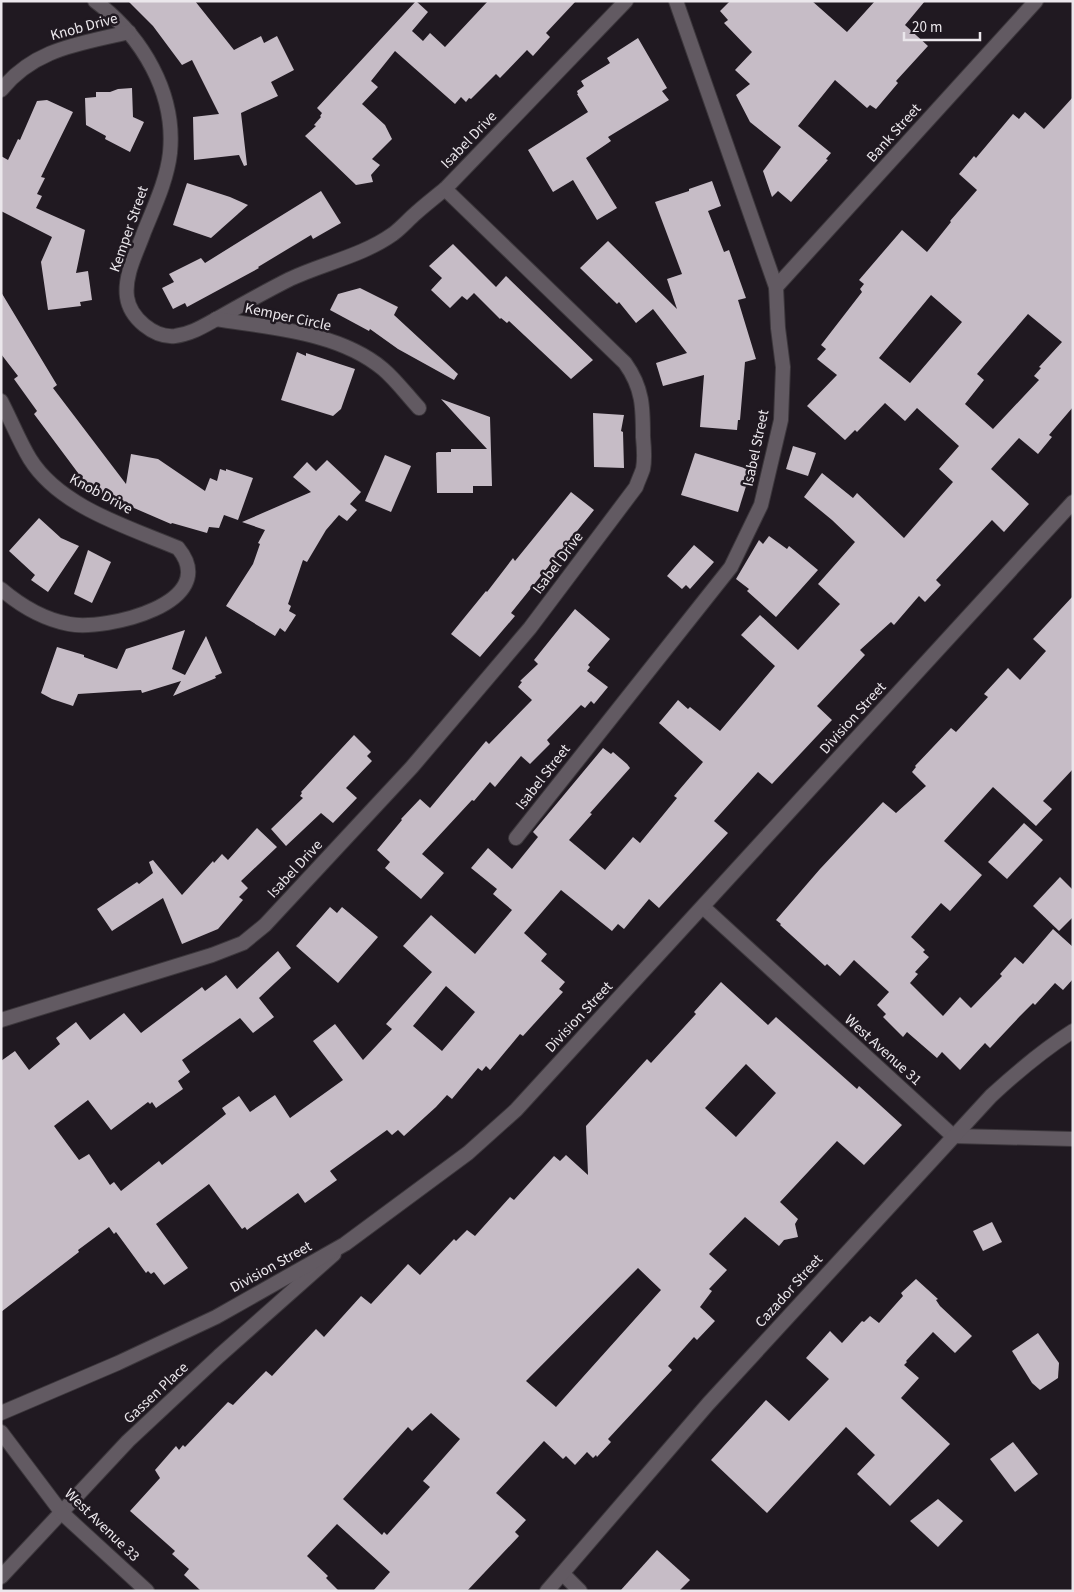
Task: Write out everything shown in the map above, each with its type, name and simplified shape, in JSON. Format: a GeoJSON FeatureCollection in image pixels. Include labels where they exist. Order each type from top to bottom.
{"type":"FeatureCollection","features":[{"type":"Feature","properties":{"kind":"street","name":"Kemper Street"},"geometry":{"type":"LineString","coordinates":[[95,1],[110,12],[129,32],[150,62],[164,94],[171,125],[170,154],[164,178],[127,280],[127,298],[133,314],[144,326],[158,334],[174,336],[193,332],[291,279],[365,251],[394,233],[445,189]]}},
{"type":"Feature","properties":{"kind":"street","name":"Isabel Drive"},"geometry":{"type":"LineString","coordinates":[[1,1020],[212,955],[243,943],[265,925],[412,767],[530,628],[636,487],[643,468],[644,457],[642,402],[638,386],[631,372],[618,356],[445,189],[626,1]]}},
{"type":"Feature","properties":{"kind":"street","name":"Isabel Street"},"geometry":{"type":"LineString","coordinates":[[516,838],[731,567],[761,504],[781,420],[784,366],[778,328],[776,287],[676,1]]}},
{"type":"Feature","properties":{"kind":"street","name":"Bank Street"},"geometry":{"type":"LineString","coordinates":[[776,287],[1036,1]]}},
{"type":"Feature","properties":{"kind":"street","name":"Knob Drive"},"geometry":{"type":"LineString","coordinates":[[1,90],[29,63],[56,50],[129,32]]}},
{"type":"Feature","properties":{"kind":"street","name":"Kemper Circle"},"geometry":{"type":"LineString","coordinates":[[216,319],[319,336],[356,352],[382,369],[419,408]]}},
{"type":"Feature","properties":{"kind":"street","name":"Knob Drive"},"geometry":{"type":"LineString","coordinates":[[1,401],[30,459],[47,481],[67,498],[86,508],[178,548],[186,559],[189,572],[186,585],[177,595],[148,612],[121,622],[95,625],[69,624],[42,616],[20,605],[1,589]]}},
{"type":"Feature","properties":{"kind":"street","name":"Division Street"},"geometry":{"type":"LineString","coordinates":[[1,1413],[118,1363],[216,1316],[345,1244],[468,1154],[516,1110],[1073,502]]}},
{"type":"Feature","properties":{"kind":"street","name":"West Avenue 31"},"geometry":{"type":"LineString","coordinates":[[703,907],[953,1136]]}},
{"type":"Feature","properties":{"kind":"street","name":"Cazador Street"},"geometry":{"type":"LineString","coordinates":[[547,1591],[708,1404],[953,1136],[1018,1071],[1073,1031]]}},
{"type":"Feature","properties":{"kind":"street"},"geometry":{"type":"LineString","coordinates":[[953,1136],[1073,1139]]}},
{"type":"Feature","properties":{"kind":"street","name":"Gassen Place"},"geometry":{"type":"LineString","coordinates":[[1,1577],[128,1441],[219,1356],[345,1244]]}},
{"type":"Feature","properties":{"kind":"street","name":"West Avenue 33"},"geometry":{"type":"LineString","coordinates":[[1,1432],[62,1512],[147,1591]]}},
{"type":"Feature","properties":{"kind":"street"},"geometry":{"type":"LineString","coordinates":[[563,1574],[580,1591]]}},
{"type":"Feature","properties":{"kind":"building"},"geometry":{"type":"Polygon","coordinates":[[[128,1],[195,1],[234,50],[261,36],[264,43],[277,36],[294,70],[271,82],[278,96],[241,113],[247,165],[244,166],[239,155],[194,160],[193,117],[219,114],[192,60],[182,65],[153,26],[128,1]]]}},
{"type":"Feature","properties":{"kind":"building"},"geometry":{"type":"Polygon","coordinates":[[[416,1],[428,12],[412,31],[423,41],[430,33],[445,47],[488,1],[576,1],[546,33],[550,37],[533,56],[527,50],[500,78],[496,74],[466,102],[461,97],[455,104],[395,51],[371,81],[378,87],[362,104],[385,125],[392,139],[372,159],[380,165],[371,175],[373,182],[356,185],[305,136],[316,126],[314,125],[321,117],[322,113],[317,108],[416,1]]]}},
{"type":"Feature","properties":{"kind":"building"},"geometry":{"type":"Polygon","coordinates":[[[730,1],[812,1],[847,32],[875,1],[925,1],[905,25],[928,46],[896,81],[898,83],[876,109],[870,105],[867,108],[835,80],[798,126],[831,153],[826,159],[828,160],[791,202],[778,191],[772,197],[763,171],[781,147],[750,122],[736,95],[750,84],[735,70],[752,52],[724,23],[728,20],[720,11],[730,1]]]}},
{"type":"Feature","properties":{"kind":"building"},"geometry":{"type":"Polygon","coordinates":[[[638,38],[667,88],[662,91],[669,100],[608,137],[611,141],[586,158],[617,208],[597,220],[573,180],[553,192],[528,150],[588,112],[577,94],[577,91],[584,86],[581,81],[610,63],[607,58],[638,38]]]}},
{"type":"Feature","properties":{"kind":"building"},"geometry":{"type":"Polygon","coordinates":[[[132,88],[133,117],[144,122],[130,152],[105,139],[106,136],[86,125],[85,98],[96,97],[96,92],[110,92],[118,89],[132,88]]]}},
{"type":"Feature","properties":{"kind":"building"},"geometry":{"type":"Polygon","coordinates":[[[1073,97],[1073,407],[1049,435],[1052,437],[1038,454],[1019,438],[991,469],[1029,504],[1004,532],[992,520],[936,580],[941,585],[925,602],[919,596],[894,625],[891,622],[860,650],[865,655],[817,706],[832,720],[772,784],[758,772],[714,821],[728,833],[659,908],[649,899],[624,929],[618,924],[612,931],[561,890],[524,933],[547,954],[541,961],[565,982],[559,989],[563,992],[523,1036],[520,1034],[490,1070],[486,1066],[482,1071],[478,1068],[452,1099],[447,1095],[404,1136],[398,1130],[392,1135],[387,1130],[330,1171],[337,1180],[305,1203],[298,1193],[247,1230],[245,1227],[242,1229],[209,1184],[156,1224],[188,1268],[164,1285],[154,1272],[151,1274],[148,1271],[146,1273],[116,1232],[114,1234],[109,1227],[1,1312],[1,1061],[15,1051],[29,1070],[60,1044],[56,1038],[76,1022],[90,1040],[124,1013],[141,1033],[202,987],[205,991],[226,975],[237,989],[278,951],[291,968],[259,998],[274,1017],[253,1033],[240,1018],[182,1060],[190,1072],[178,1081],[183,1089],[156,1108],[152,1102],[150,1104],[148,1102],[111,1130],[88,1100],[54,1126],[79,1160],[89,1154],[110,1185],[114,1182],[121,1191],[159,1161],[162,1165],[226,1114],[222,1108],[239,1096],[250,1112],[275,1095],[290,1118],[343,1080],[313,1041],[335,1024],[363,1060],[392,1029],[386,1024],[432,972],[403,946],[431,915],[475,954],[512,910],[493,894],[497,889],[471,868],[488,848],[512,869],[538,837],[533,832],[603,748],[611,754],[613,752],[630,768],[569,840],[605,870],[633,837],[640,843],[677,798],[674,796],[703,762],[659,723],[678,700],[720,731],[775,666],[741,635],[760,615],[798,650],[840,604],[818,584],[855,542],[804,497],[822,473],[853,498],[857,493],[904,538],[953,482],[939,469],[959,446],[917,408],[905,421],[885,403],[857,432],[855,430],[845,440],[807,406],[837,375],[817,359],[826,349],[821,345],[862,292],[860,289],[864,284],[859,280],[902,230],[927,252],[950,221],[977,190],[959,174],[974,156],[976,158],[1013,114],[1019,119],[1025,112],[1044,129],[1073,97]],[[931,295],[879,358],[910,383],[962,322],[931,295]],[[1028,314],[977,374],[984,380],[965,404],[993,429],[1039,380],[1034,376],[1041,368],[1039,367],[1062,342],[1028,314]],[[446,986],[413,1026],[442,1051],[475,1012],[446,986]]]}},
{"type":"Feature","properties":{"kind":"building"},"geometry":{"type":"Polygon","coordinates":[[[47,100],[73,112],[41,177],[45,178],[37,194],[42,196],[36,208],[85,230],[76,273],[88,271],[92,300],[80,302],[81,306],[48,310],[41,262],[52,237],[1,211],[1,156],[8,160],[18,139],[20,140],[37,101],[47,100]]]}},
{"type":"Feature","properties":{"kind":"building"},"geometry":{"type":"Polygon","coordinates":[[[712,181],[721,206],[708,211],[724,252],[729,250],[746,298],[738,300],[756,359],[745,362],[740,420],[738,420],[737,430],[700,427],[704,375],[663,386],[656,363],[687,353],[653,309],[636,323],[619,302],[617,304],[580,268],[608,241],[677,309],[667,279],[682,274],[655,202],[712,181]]]}},
{"type":"Feature","properties":{"kind":"building"},"geometry":{"type":"Polygon","coordinates":[[[187,183],[248,205],[211,238],[173,225],[187,183]]]}},
{"type":"Feature","properties":{"kind":"building"},"geometry":{"type":"Polygon","coordinates":[[[321,191],[341,223],[313,239],[311,235],[259,268],[187,307],[185,303],[173,309],[162,288],[174,282],[169,274],[201,258],[205,263],[321,191]]]}},
{"type":"Feature","properties":{"kind":"building"},"geometry":{"type":"Polygon","coordinates":[[[453,244],[496,287],[506,276],[593,360],[571,379],[509,321],[507,323],[500,319],[474,293],[467,300],[462,296],[450,308],[431,290],[442,278],[429,266],[453,244]]]}},
{"type":"Feature","properties":{"kind":"building"},"geometry":{"type":"Polygon","coordinates":[[[360,288],[398,307],[394,315],[458,374],[454,380],[398,349],[370,329],[369,331],[330,310],[338,294],[360,288]]]}},
{"type":"Feature","properties":{"kind":"building"},"geometry":{"type":"Polygon","coordinates":[[[1,292],[57,385],[53,388],[126,484],[131,454],[158,459],[205,491],[210,478],[217,481],[220,469],[226,471],[226,469],[253,478],[238,520],[224,515],[219,528],[209,527],[207,533],[171,524],[90,489],[34,414],[37,411],[14,379],[18,376],[1,354],[1,292]]]}},
{"type":"Feature","properties":{"kind":"building"},"geometry":{"type":"Polygon","coordinates":[[[297,352],[306,356],[306,353],[355,369],[341,409],[333,416],[281,400],[297,352]]]}},
{"type":"Feature","properties":{"kind":"building"},"geometry":{"type":"Polygon","coordinates":[[[441,399],[490,417],[492,486],[473,486],[473,493],[437,493],[436,453],[451,452],[451,449],[487,449],[441,399]]]}},
{"type":"Feature","properties":{"kind":"building"},"geometry":{"type":"Polygon","coordinates":[[[593,413],[624,415],[621,431],[623,432],[624,468],[594,467],[593,413]]]}},
{"type":"Feature","properties":{"kind":"building"},"geometry":{"type":"Polygon","coordinates":[[[793,446],[816,453],[808,476],[786,469],[793,446]]]}},
{"type":"Feature","properties":{"kind":"building"},"geometry":{"type":"Polygon","coordinates":[[[695,453],[751,470],[738,512],[681,495],[695,453]]]}},
{"type":"Feature","properties":{"kind":"building"},"geometry":{"type":"Polygon","coordinates":[[[385,455],[411,466],[391,512],[365,501],[385,455]]]}},
{"type":"Feature","properties":{"kind":"building"},"geometry":{"type":"Polygon","coordinates":[[[327,460],[361,492],[350,504],[357,510],[347,521],[339,515],[326,530],[307,562],[303,560],[288,604],[291,606],[289,611],[296,615],[285,632],[280,628],[275,636],[226,606],[253,564],[260,544],[258,543],[265,530],[242,522],[311,492],[293,477],[307,462],[316,471],[327,460]]]}},
{"type":"Feature","properties":{"kind":"building"},"geometry":{"type":"Polygon","coordinates":[[[571,492],[594,510],[511,613],[515,616],[480,657],[451,634],[513,558],[515,561],[571,492]]]}},
{"type":"Feature","properties":{"kind":"building"},"geometry":{"type":"Polygon","coordinates":[[[39,518],[61,538],[79,546],[48,592],[31,580],[35,575],[9,551],[39,518]]]}},
{"type":"Feature","properties":{"kind":"building"},"geometry":{"type":"Polygon","coordinates":[[[769,536],[787,549],[789,546],[818,570],[776,617],[747,591],[749,589],[736,579],[759,540],[763,544],[769,536]]]}},
{"type":"Feature","properties":{"kind":"building"},"geometry":{"type":"Polygon","coordinates":[[[694,545],[714,562],[690,589],[686,585],[682,589],[667,576],[694,545]]]}},
{"type":"Feature","properties":{"kind":"building"},"geometry":{"type":"Polygon","coordinates":[[[88,550],[111,562],[92,603],[74,594],[88,550]]]}},
{"type":"Feature","properties":{"kind":"building"},"geometry":{"type":"Polygon","coordinates":[[[1073,596],[1073,769],[1043,801],[1052,809],[1036,826],[993,787],[944,841],[982,875],[950,911],[941,903],[911,937],[925,950],[923,952],[929,957],[915,972],[918,974],[910,983],[943,1016],[960,997],[971,1008],[1002,976],[1000,974],[1015,957],[1023,964],[1053,929],[1073,947],[1073,979],[1063,990],[1055,983],[990,1048],[985,1043],[960,1070],[942,1052],[937,1058],[907,1032],[903,1037],[883,1017],[886,1014],[877,1005],[889,992],[854,960],[840,976],[827,964],[825,966],[776,920],[820,869],[883,802],[896,813],[926,786],[912,772],[915,766],[951,728],[956,732],[988,697],[984,694],[1008,668],[1020,680],[1046,651],[1033,639],[1073,596]]]}},
{"type":"Feature","properties":{"kind":"building"},"geometry":{"type":"Polygon","coordinates":[[[575,609],[610,639],[588,665],[590,667],[587,671],[608,687],[594,704],[591,701],[585,708],[581,705],[547,740],[550,744],[530,764],[521,756],[495,787],[490,782],[422,854],[444,873],[421,899],[385,868],[390,862],[377,850],[401,819],[420,799],[430,808],[486,741],[489,744],[532,700],[518,687],[522,682],[520,681],[538,664],[534,660],[575,609]]]}},
{"type":"Feature","properties":{"kind":"building"},"geometry":{"type":"Polygon","coordinates":[[[185,630],[172,669],[185,675],[206,636],[222,673],[215,676],[216,678],[173,696],[181,681],[142,693],[141,690],[78,694],[73,706],[41,693],[57,647],[84,655],[84,657],[117,669],[126,649],[185,630]]]}},
{"type":"Feature","properties":{"kind":"building"},"geometry":{"type":"Polygon","coordinates":[[[354,735],[371,752],[367,756],[372,761],[346,788],[357,798],[333,823],[321,813],[286,846],[271,829],[303,798],[300,796],[301,792],[354,735]]]}},
{"type":"Feature","properties":{"kind":"building"},"geometry":{"type":"Polygon","coordinates":[[[1024,823],[1043,840],[1007,879],[988,862],[1024,823]]]}},
{"type":"Feature","properties":{"kind":"building"},"geometry":{"type":"Polygon","coordinates":[[[257,828],[277,847],[241,881],[248,888],[239,897],[243,900],[218,929],[182,944],[163,898],[112,931],[97,909],[137,882],[139,884],[153,873],[149,862],[153,860],[182,895],[213,861],[214,863],[222,854],[228,860],[257,828]]]}},
{"type":"Feature","properties":{"kind":"building"},"geometry":{"type":"Polygon","coordinates":[[[1060,877],[1073,890],[1073,917],[1059,931],[1033,906],[1060,877]]]}},
{"type":"Feature","properties":{"kind":"building"},"geometry":{"type":"Polygon","coordinates":[[[330,907],[337,913],[342,907],[378,937],[338,983],[296,946],[330,907]]]}},
{"type":"Feature","properties":{"kind":"building"},"geometry":{"type":"Polygon","coordinates":[[[721,982],[768,1025],[776,1017],[857,1089],[859,1086],[902,1125],[864,1165],[837,1141],[780,1202],[798,1219],[795,1224],[798,1237],[784,1240],[779,1246],[745,1217],[709,1254],[727,1270],[709,1289],[712,1291],[700,1307],[715,1321],[697,1340],[694,1337],[668,1366],[672,1370],[608,1439],[611,1442],[597,1457],[596,1455],[593,1458],[587,1452],[575,1465],[566,1456],[563,1459],[544,1441],[496,1493],[526,1520],[515,1532],[519,1536],[467,1591],[373,1591],[390,1572],[337,1524],[307,1556],[328,1576],[326,1578],[339,1591],[201,1591],[184,1575],[189,1569],[172,1554],[175,1551],[130,1511],[160,1478],[155,1470],[176,1446],[179,1450],[183,1445],[185,1447],[228,1402],[233,1405],[266,1371],[272,1376],[316,1329],[324,1337],[361,1296],[371,1304],[408,1264],[420,1275],[454,1239],[456,1241],[467,1230],[475,1236],[510,1197],[514,1200],[554,1156],[560,1161],[566,1155],[588,1175],[586,1126],[647,1059],[651,1063],[696,1014],[694,1012],[721,982]],[[746,1064],[705,1108],[736,1137],[776,1093],[746,1064]],[[638,1268],[526,1381],[556,1407],[661,1290],[638,1268]],[[431,1413],[412,1431],[408,1427],[343,1499],[382,1535],[384,1532],[387,1535],[430,1487],[423,1481],[460,1439],[431,1413]]]}},
{"type":"Feature","properties":{"kind":"building"},"geometry":{"type":"Polygon","coordinates":[[[992,1222],[1002,1242],[983,1251],[973,1231],[992,1222]]]}},
{"type":"Feature","properties":{"kind":"building"},"geometry":{"type":"Polygon","coordinates":[[[916,1279],[938,1299],[936,1300],[940,1306],[972,1336],[955,1353],[933,1332],[904,1365],[919,1378],[901,1398],[950,1444],[890,1506],[857,1474],[875,1455],[846,1427],[767,1513],[711,1460],[766,1400],[789,1421],[829,1379],[806,1358],[830,1331],[842,1343],[862,1321],[864,1322],[870,1316],[879,1323],[903,1296],[901,1293],[916,1279]]]}},
{"type":"Feature","properties":{"kind":"building"},"geometry":{"type":"Polygon","coordinates":[[[1038,1333],[1059,1363],[1058,1378],[1040,1390],[1032,1383],[1012,1351],[1038,1333]]]}},
{"type":"Feature","properties":{"kind":"building"},"geometry":{"type":"Polygon","coordinates":[[[1013,1442],[1038,1474],[1015,1492],[990,1459],[1013,1442]]]}},
{"type":"Feature","properties":{"kind":"building"},"geometry":{"type":"Polygon","coordinates":[[[938,1499],[963,1521],[938,1547],[910,1521],[938,1499]]]}},
{"type":"Feature","properties":{"kind":"building"},"geometry":{"type":"Polygon","coordinates":[[[657,1550],[690,1580],[679,1591],[620,1591],[657,1550]]]}}]}
